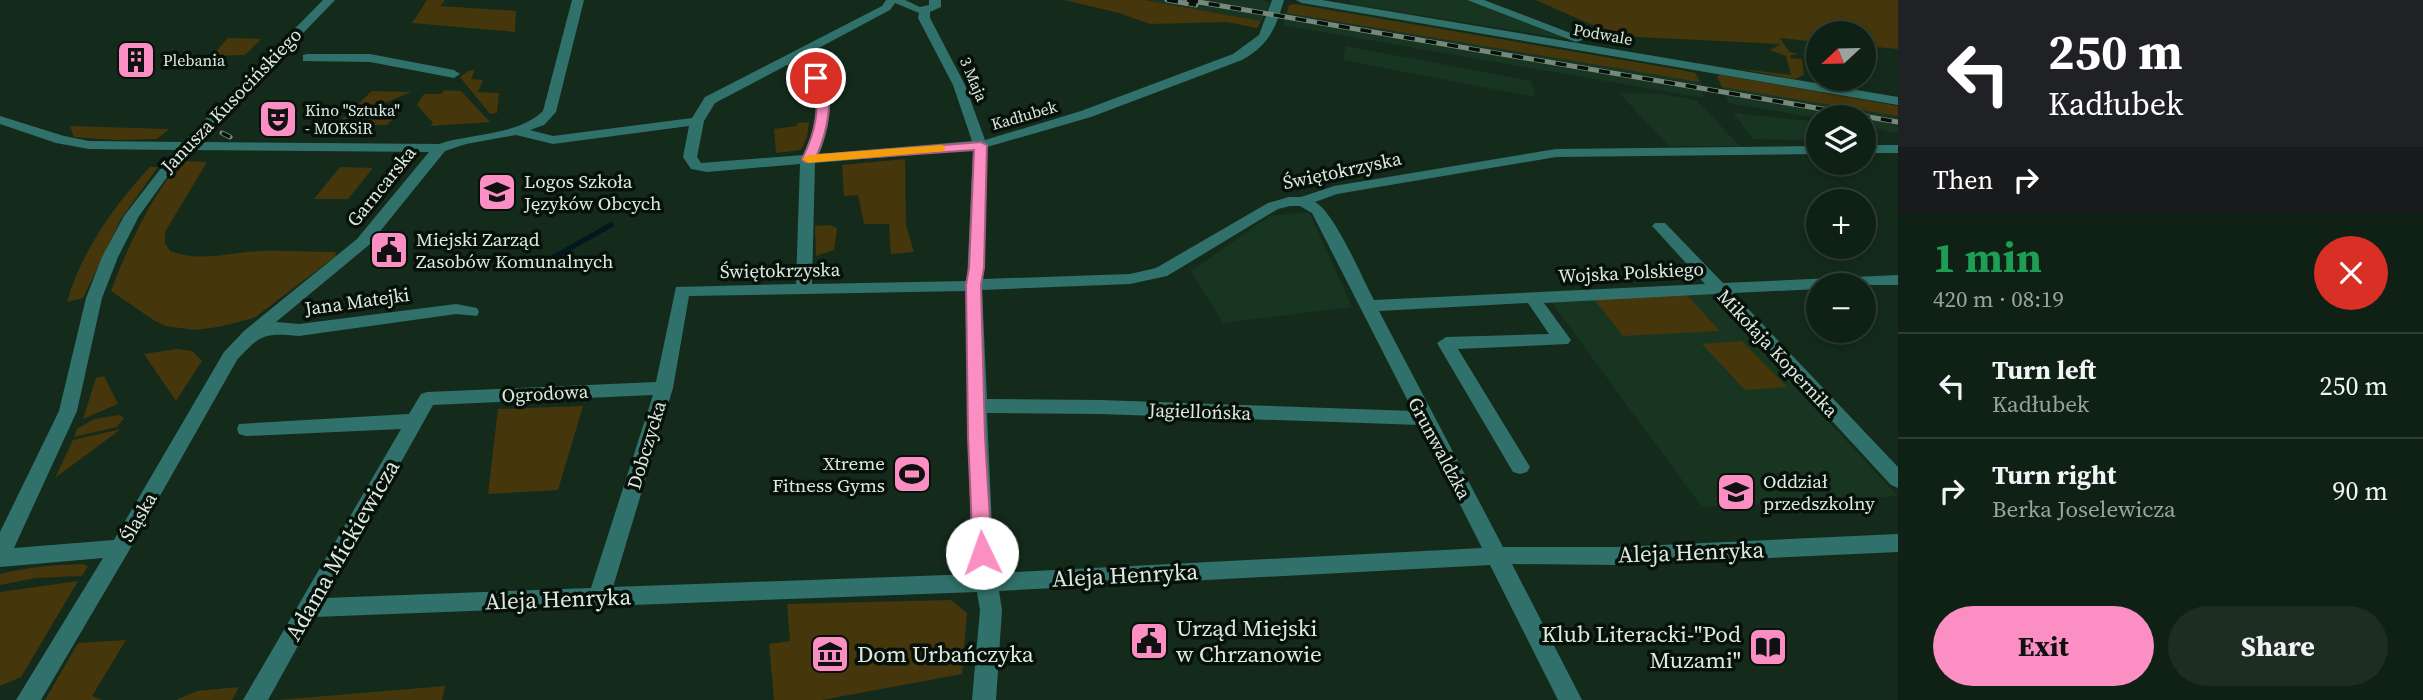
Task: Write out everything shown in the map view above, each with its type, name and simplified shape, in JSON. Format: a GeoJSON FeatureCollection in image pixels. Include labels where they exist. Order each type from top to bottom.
{"type":"FeatureCollection","features":[{"type":"Feature","properties":{"kind":"street","name":"Janusza Kusocińskiego"},"geometry":{"type":"LineString","coordinates":[[0,556],[68,411],[94,298],[110,257],[160,174],[329,0]]}},
{"type":"Feature","properties":{"kind":"street"},"geometry":{"type":"LineString","coordinates":[[516,131],[539,122],[549,111],[578,0]]}},
{"type":"Feature","properties":{"kind":"street"},"geometry":{"type":"LineString","coordinates":[[697,121],[710,100],[889,4],[925,10],[935,7],[935,0]]}},
{"type":"Feature","properties":{"kind":"street","name":"Kadłubek"},"geometry":{"type":"LineString","coordinates":[[697,121],[690,157],[696,166],[707,168],[771,160],[981,145],[1077,118],[1231,59],[1261,40],[1278,0]]}},
{"type":"Feature","properties":{"kind":"street","name":"Podwale"},"geometry":{"type":"LineString","coordinates":[[1302,0],[1898,101]]}},
{"type":"Feature","properties":{"kind":"street"},"geometry":{"type":"LineString","coordinates":[[1473,0],[1590,43],[1604,52]]}},
{"type":"Feature","properties":{"kind":"street","name":"3 Maja"},"geometry":{"type":"LineString","coordinates":[[906,6],[916,22],[930,30]]}},
{"type":"Feature","properties":{"kind":"street","name":"3 Maja"},"geometry":{"type":"LineString","coordinates":[[925,10],[924,18],[959,85],[981,145]]}},
{"type":"Feature","properties":{"kind":"street"},"geometry":{"type":"LineString","coordinates":[[307,58],[370,58],[454,74]]}},
{"type":"Feature","properties":{"kind":"street"},"geometry":{"type":"LineString","coordinates":[[786,59],[816,78],[823,93],[819,138],[808,159],[804,290]]}},
{"type":"Feature","properties":{"kind":"street"},"geometry":{"type":"LineString","coordinates":[[0,120],[89,145],[440,148]]}},
{"type":"Feature","properties":{"kind":"street","name":"Garncarska"},"geometry":{"type":"LineString","coordinates":[[250,335],[363,242],[440,148],[463,140],[516,131],[553,139],[697,121]]}},
{"type":"Feature","properties":{"kind":"street"},"geometry":{"type":"LineString","coordinates":[[981,145],[977,268],[974,285],[981,535],[991,610],[985,700]]}},
{"type":"Feature","properties":{"kind":"street"},"geometry":{"type":"LineString","coordinates":[[1876,149],[1898,149]]}},
{"type":"Feature","properties":{"kind":"street","name":"Świętokrzyska"},"geometry":{"type":"LineString","coordinates":[[682,291],[944,288],[1130,279],[1161,272],[1273,206],[1292,200],[1303,202],[1334,190],[1536,155],[1806,150]]}},
{"type":"Feature","properties":{"kind":"street","name":"Grunwaldzka"},"geometry":{"type":"LineString","coordinates":[[1303,202],[1318,211],[1570,700]]}},
{"type":"Feature","properties":{"kind":"street","name":"Mikołaja Kopernika"},"geometry":{"type":"LineString","coordinates":[[1660,226],[1898,480]]}},
{"type":"Feature","properties":{"kind":"street","name":"Wojska Polskiego"},"geometry":{"type":"LineString","coordinates":[[1367,306],[1898,280]]}},
{"type":"Feature","properties":{"kind":"street","name":"Dobczycka"},"geometry":{"type":"LineString","coordinates":[[599,597],[664,388],[682,291]]}},
{"type":"Feature","properties":{"kind":"street"},"geometry":{"type":"LineString","coordinates":[[1520,467],[1446,343],[1562,340],[1532,299]]}},
{"type":"Feature","properties":{"kind":"street","name":"Jana Matejki"},"geometry":{"type":"LineString","coordinates":[[250,335],[274,328],[299,330],[456,309],[471,312]]}},
{"type":"Feature","properties":{"kind":"street","name":"Śląska"},"geometry":{"type":"LineString","coordinates":[[28,700],[120,548],[230,356],[250,335]]}},
{"type":"Feature","properties":{"kind":"street","name":"Ogrodowa"},"geometry":{"type":"LineString","coordinates":[[427,399],[664,388]]}},
{"type":"Feature","properties":{"kind":"street","name":"Adama Mickiewicza"},"geometry":{"type":"LineString","coordinates":[[255,700],[427,399]]}},
{"type":"Feature","properties":{"kind":"street","name":"Jagiellońska"},"geometry":{"type":"LineString","coordinates":[[976,405],[1424,418]]}},
{"type":"Feature","properties":{"kind":"street"},"geometry":{"type":"LineString","coordinates":[[246,429],[415,421]]}},
{"type":"Feature","properties":{"kind":"street","name":"Aleja Henryka"},"geometry":{"type":"LineString","coordinates":[[309,608],[986,582],[1497,556],[1617,556],[1898,543]]}},
{"type":"Feature","properties":{"kind":"street"},"geometry":{"type":"LineString","coordinates":[[0,556],[120,548]]}},
{"type":"Feature","properties":{"kind":"shaded area"},"geometry":{"type":"Polygon","coordinates":[[[427,0],[445,0],[440,6],[516,11],[515,32],[412,23],[427,0]]]}},
{"type":"Feature","properties":{"kind":"shaded area"},"geometry":{"type":"Polygon","coordinates":[[[1064,0],[1144,0],[1261,21],[1257,28],[1227,22],[1150,24],[1119,13],[1064,0]]]}},
{"type":"Feature","properties":{"kind":"shaded area"},"geometry":{"type":"Polygon","coordinates":[[[1144,0],[1264,0],[1270,4],[1261,21],[1144,0]]]}},
{"type":"Feature","properties":{"kind":"shaded area"},"geometry":{"type":"Polygon","coordinates":[[[1351,0],[1465,0],[1567,39],[1351,4],[1351,0]]]}},
{"type":"Feature","properties":{"kind":"shaded area"},"geometry":{"type":"Polygon","coordinates":[[[1536,0],[1898,0],[1898,49],[1876,47],[1876,21],[1806,21],[1806,41],[1780,38],[1789,52],[1799,54],[1791,55],[1790,58],[1802,59],[1804,75],[1795,79],[1735,68],[1791,75],[1786,56],[1770,50],[1781,44],[1617,36],[1536,0]]]}},
{"type":"Feature","properties":{"kind":"shaded area"},"geometry":{"type":"Polygon","coordinates":[[[1299,4],[1695,73],[1700,77],[1704,98],[1283,25],[1289,5],[1299,4]]]}},
{"type":"Feature","properties":{"kind":"shaded area"},"geometry":{"type":"Polygon","coordinates":[[[1289,5],[1682,70],[1695,73],[1700,82],[1287,13],[1289,5]]]}},
{"type":"Feature","properties":{"kind":"shaded area"},"geometry":{"type":"Polygon","coordinates":[[[228,38],[261,39],[245,55],[212,56],[228,38]]]}},
{"type":"Feature","properties":{"kind":"shaded area"},"geometry":{"type":"Polygon","coordinates":[[[1346,46],[1531,81],[1535,97],[1343,60],[1346,46]]]}},
{"type":"Feature","properties":{"kind":"shaded area"},"geometry":{"type":"Polygon","coordinates":[[[475,70],[471,79],[483,80],[478,92],[499,93],[497,113],[490,114],[460,77],[475,70]]]}},
{"type":"Feature","properties":{"kind":"shaded area"},"geometry":{"type":"Polygon","coordinates":[[[1717,76],[1898,106],[1898,133],[1876,129],[1876,105],[1806,105],[1806,116],[1729,103],[1717,76]]]}},
{"type":"Feature","properties":{"kind":"shaded area"},"geometry":{"type":"Polygon","coordinates":[[[1717,76],[1898,106],[1898,116],[1876,112],[1876,105],[1831,105],[1722,87],[1717,76]]]}},
{"type":"Feature","properties":{"kind":"shaded area"},"geometry":{"type":"Polygon","coordinates":[[[445,90],[461,91],[490,122],[431,126],[433,123],[417,105],[424,94],[441,94],[445,90]]]}},
{"type":"Feature","properties":{"kind":"shaded area"},"geometry":{"type":"Polygon","coordinates":[[[372,91],[411,92],[339,122],[372,91]]]}},
{"type":"Feature","properties":{"kind":"shaded area"},"geometry":{"type":"Polygon","coordinates":[[[1619,93],[1661,94],[1696,100],[1740,146],[1669,146],[1619,93]]]}},
{"type":"Feature","properties":{"kind":"shaded area"},"geometry":{"type":"Polygon","coordinates":[[[394,107],[402,110],[387,125],[350,125],[394,107]]]}},
{"type":"Feature","properties":{"kind":"shaded area"},"geometry":{"type":"Polygon","coordinates":[[[1733,113],[1806,121],[1806,140],[1753,139],[1733,113]]]}},
{"type":"Feature","properties":{"kind":"shaded area"},"geometry":{"type":"Polygon","coordinates":[[[809,122],[807,137],[801,150],[776,153],[774,129],[809,122]]]}},
{"type":"Feature","properties":{"kind":"shaded area"},"geometry":{"type":"Polygon","coordinates":[[[70,126],[169,129],[157,139],[115,140],[74,137],[70,126]]]}},
{"type":"Feature","properties":{"kind":"shaded area"},"geometry":{"type":"Polygon","coordinates":[[[905,159],[906,225],[914,252],[891,254],[889,224],[864,224],[858,195],[844,196],[842,165],[905,159]]]}},
{"type":"Feature","properties":{"kind":"shaded area"},"geometry":{"type":"Polygon","coordinates":[[[183,161],[207,162],[165,232],[165,243],[170,251],[193,256],[281,251],[335,252],[336,256],[254,318],[194,330],[166,326],[155,321],[111,291],[151,204],[183,161]]]}},
{"type":"Feature","properties":{"kind":"shaded area"},"geometry":{"type":"Polygon","coordinates":[[[150,167],[158,167],[121,219],[83,298],[67,302],[90,247],[124,197],[150,167]]]}},
{"type":"Feature","properties":{"kind":"shaded area"},"geometry":{"type":"Polygon","coordinates":[[[340,167],[373,168],[348,199],[314,199],[340,167]]]}},
{"type":"Feature","properties":{"kind":"shaded area"},"geometry":{"type":"Polygon","coordinates":[[[1309,212],[1352,307],[1223,323],[1191,271],[1270,216],[1309,212]]]}},
{"type":"Feature","properties":{"kind":"shaded area"},"geometry":{"type":"Polygon","coordinates":[[[830,225],[837,228],[834,250],[816,256],[815,226],[830,225]]]}},
{"type":"Feature","properties":{"kind":"shaded area"},"geometry":{"type":"Polygon","coordinates":[[[1706,291],[1898,496],[1702,507],[1549,299],[1706,291]]]}},
{"type":"Feature","properties":{"kind":"shaded area"},"geometry":{"type":"Polygon","coordinates":[[[1686,294],[1720,331],[1623,336],[1593,298],[1686,294]]]}},
{"type":"Feature","properties":{"kind":"shaded area"},"geometry":{"type":"Polygon","coordinates":[[[1742,341],[1787,387],[1745,390],[1702,344],[1742,341]]]}},
{"type":"Feature","properties":{"kind":"shaded area"},"geometry":{"type":"Polygon","coordinates":[[[177,349],[192,351],[202,361],[176,401],[144,354],[177,349]]]}},
{"type":"Feature","properties":{"kind":"shaded area"},"geometry":{"type":"Polygon","coordinates":[[[104,376],[118,404],[83,419],[96,378],[104,376]]]}},
{"type":"Feature","properties":{"kind":"shaded area"},"geometry":{"type":"Polygon","coordinates":[[[583,406],[558,490],[488,494],[498,409],[583,406]]]}},
{"type":"Feature","properties":{"kind":"shaded area"},"geometry":{"type":"Polygon","coordinates":[[[119,415],[124,418],[117,427],[74,437],[77,429],[94,419],[119,415]]]}},
{"type":"Feature","properties":{"kind":"shaded area"},"geometry":{"type":"Polygon","coordinates":[[[121,429],[55,478],[73,440],[121,429]]]}},
{"type":"Feature","properties":{"kind":"shaded area"},"geometry":{"type":"Polygon","coordinates":[[[82,564],[88,566],[82,576],[36,578],[0,585],[0,574],[82,564]]]}},
{"type":"Feature","properties":{"kind":"shaded area"},"geometry":{"type":"Polygon","coordinates":[[[78,581],[21,677],[0,686],[0,592],[78,581]]]}},
{"type":"Feature","properties":{"kind":"shaded area"},"geometry":{"type":"Polygon","coordinates":[[[951,600],[967,613],[962,674],[822,700],[774,700],[769,644],[790,641],[787,604],[951,600]]]}},
{"type":"Feature","properties":{"kind":"shaded area"},"geometry":{"type":"Polygon","coordinates":[[[126,640],[92,696],[102,700],[45,700],[78,643],[126,640]]]}},
{"type":"Feature","properties":{"kind":"shaded area"},"geometry":{"type":"Polygon","coordinates":[[[445,686],[442,700],[278,700],[445,686]]]}},
{"type":"Feature","properties":{"kind":"shaded area"},"geometry":{"type":"Polygon","coordinates":[[[239,687],[232,700],[176,700],[197,691],[239,687]]]}},
{"type":"Feature","properties":{"kind":"waterway"},"geometry":{"type":"LineString","coordinates":[[554,257],[611,225]]}},
{"type":"Feature","properties":{"kind":"railway"},"geometry":{"type":"LineString","coordinates":[[1167,0],[1196,5]]}},
{"type":"Feature","properties":{"kind":"railway"},"geometry":{"type":"LineString","coordinates":[[1187,0],[1898,122]]}},
{"type":"Feature","properties":{"kind":"railway"},"geometry":{"type":"LineString","coordinates":[[222,133],[230,137]]}},
{"type":"Feature","properties":{"kind":"slow traffic"},"geometry":{"type":"LineString","coordinates":[[808,159],[941,148]]}},
{"type":"Feature","properties":{"kind":"place","name":"Plebania"},"geometry":{"type":"Point","coordinates":[136,60]}},
{"type":"Feature","properties":{"kind":"place","name":"Kino \"Sztuka\" - MOKSiR"},"geometry":{"type":"Point","coordinates":[278,119]}},
{"type":"Feature","properties":{"kind":"place","name":"Logos Szkoła Języków Obcych"},"geometry":{"type":"Point","coordinates":[497,192]}},
{"type":"Feature","properties":{"kind":"place","name":"Miejski Zarząd Zasobów Komunalnych"},"geometry":{"type":"Point","coordinates":[389,250]}},
{"type":"Feature","properties":{"kind":"place","name":"Xtreme Fitness Gyms"},"geometry":{"type":"Point","coordinates":[912,474]}},
{"type":"Feature","properties":{"kind":"place","name":"Oddział przedszkolny"},"geometry":{"type":"Point","coordinates":[1736,492]}},
{"type":"Feature","properties":{"kind":"place","name":"Urząd Miejski w Chrzanowie"},"geometry":{"type":"Point","coordinates":[1149,641]}},
{"type":"Feature","properties":{"kind":"place","name":"Klub Literacki-\"Pod Muzami\""},"geometry":{"type":"Point","coordinates":[1768,647]}},
{"type":"Feature","properties":{"kind":"place","name":"Dom Urbańczyka"},"geometry":{"type":"Point","coordinates":[830,654]}},
{"type":"Feature","properties":{"kind":"route"},"geometry":{"type":"LineString","coordinates":[[816,78],[823,93],[822,117],[819,138],[808,159],[981,145],[977,268],[974,285],[976,437],[982,553]]}}]}
